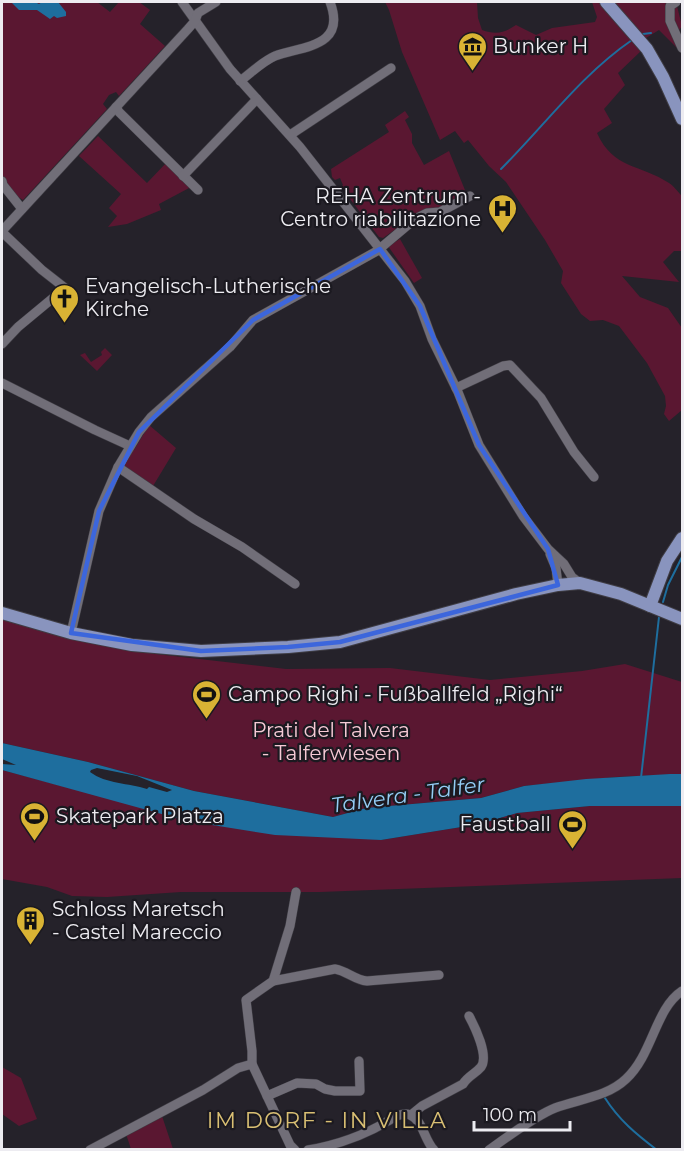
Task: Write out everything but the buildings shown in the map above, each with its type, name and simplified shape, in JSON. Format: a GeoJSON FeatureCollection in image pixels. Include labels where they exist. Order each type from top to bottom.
{"type":"FeatureCollection","features":[{"type":"Feature","properties":{"kind":"main road"},"geometry":{"type":"LineString","coordinates":[[606,2],[647,49],[682,119]]}},
{"type":"Feature","properties":{"kind":"main road"},"geometry":{"type":"LineString","coordinates":[[650,606],[667,561],[682,538]]}},
{"type":"Feature","properties":{"kind":"main road"},"geometry":{"type":"LineString","coordinates":[[2,613],[71,633],[132,645],[201,651],[340,642],[558,585],[580,583],[601,587],[682,619]]}},
{"type":"Feature","properties":{"kind":"street"},"geometry":{"type":"LineString","coordinates":[[182,2],[240,81],[290,135],[405,281],[420,306],[432,339],[456,387],[479,445],[523,516],[548,549],[580,583]]}},
{"type":"Feature","properties":{"kind":"street"},"geometry":{"type":"LineString","coordinates":[[2,344],[24,321],[64,288],[2,231],[195,21],[198,13],[216,2]]}},
{"type":"Feature","properties":{"kind":"street"},"geometry":{"type":"LineString","coordinates":[[240,81],[272,57],[325,40],[333,28],[330,2]]}},
{"type":"Feature","properties":{"kind":"street"},"geometry":{"type":"LineString","coordinates":[[682,5],[677,2],[670,6],[669,18],[682,48]]}},
{"type":"Feature","properties":{"kind":"street"},"geometry":{"type":"LineString","coordinates":[[290,135],[391,68]]}},
{"type":"Feature","properties":{"kind":"street"},"geometry":{"type":"LineString","coordinates":[[183,176],[257,99]]}},
{"type":"Feature","properties":{"kind":"street"},"geometry":{"type":"LineString","coordinates":[[116,106],[119,112],[198,190]]}},
{"type":"Feature","properties":{"kind":"street"},"geometry":{"type":"LineString","coordinates":[[2,181],[22,209]]}},
{"type":"Feature","properties":{"kind":"street"},"geometry":{"type":"LineString","coordinates":[[71,633],[97,519],[118,467],[151,417],[230,347],[253,320],[380,249],[415,219],[427,213],[440,212],[470,196]]}},
{"type":"Feature","properties":{"kind":"street"},"geometry":{"type":"LineString","coordinates":[[456,387],[510,365],[541,398],[574,452],[594,477]]}},
{"type":"Feature","properties":{"kind":"street"},"geometry":{"type":"LineString","coordinates":[[2,382],[130,446]]}},
{"type":"Feature","properties":{"kind":"street"},"geometry":{"type":"LineString","coordinates":[[118,467],[295,584]]}},
{"type":"Feature","properties":{"kind":"street"},"geometry":{"type":"LineString","coordinates":[[548,549],[556,568],[558,585]]}},
{"type":"Feature","properties":{"kind":"street"},"geometry":{"type":"LineString","coordinates":[[273,981],[290,926],[296,892]]}},
{"type":"Feature","properties":{"kind":"street"},"geometry":{"type":"LineString","coordinates":[[295,1149],[290,1145],[252,1064],[246,1000],[273,981],[335,969],[342,970],[360,981],[439,975]]}},
{"type":"Feature","properties":{"kind":"street"},"geometry":{"type":"LineString","coordinates":[[489,1149],[555,1108],[586,1100],[626,1080],[642,1061],[666,1007],[682,991]]}},
{"type":"Feature","properties":{"kind":"street"},"geometry":{"type":"LineString","coordinates":[[411,1115],[422,1106],[463,1084],[467,1077],[483,1065],[484,1058],[469,1016]]}},
{"type":"Feature","properties":{"kind":"street"},"geometry":{"type":"LineString","coordinates":[[267,1096],[297,1083],[316,1084],[335,1091],[360,1090],[359,1061]]}},
{"type":"Feature","properties":{"kind":"street"},"geometry":{"type":"LineString","coordinates":[[90,1149],[203,1090],[237,1068],[252,1064]]}},
{"type":"Feature","properties":{"kind":"street"},"geometry":{"type":"LineString","coordinates":[[308,1149],[330,1146],[363,1134],[405,1114],[418,1120],[432,1148]]}},
{"type":"Feature","properties":{"kind":"highlighted area"},"geometry":{"type":"Polygon","coordinates":[[[380,249],[420,306],[479,445],[548,549],[558,585],[340,642],[201,651],[71,633],[99,511],[139,432],[253,320],[380,249]]]}},
{"type":"Feature","properties":{"kind":"green space"},"geometry":{"type":"Polygon","coordinates":[[[3,2],[97,2],[110,12],[119,2],[139,2],[150,10],[140,24],[165,46],[119,96],[116,92],[109,95],[103,104],[107,109],[23,200],[10,189],[2,174],[3,2]]]}},
{"type":"Feature","properties":{"kind":"green space"},"geometry":{"type":"Polygon","coordinates":[[[385,2],[477,2],[478,18],[482,30],[500,32],[516,25],[536,35],[552,28],[595,22],[597,17],[592,2],[602,2],[641,51],[618,73],[625,85],[604,109],[612,123],[597,133],[603,145],[619,160],[669,183],[682,196],[682,251],[674,251],[663,262],[679,282],[622,276],[640,297],[668,308],[682,328],[682,410],[669,421],[664,414],[665,396],[647,363],[619,326],[603,320],[590,321],[581,314],[561,283],[563,271],[506,182],[489,166],[468,140],[464,143],[455,131],[440,140],[402,52],[385,2]]]}},
{"type":"Feature","properties":{"kind":"green space"},"geometry":{"type":"Polygon","coordinates":[[[614,2],[676,2],[682,26],[677,33],[681,52],[659,30],[646,38],[614,2]]]}},
{"type":"Feature","properties":{"kind":"green space"},"geometry":{"type":"Polygon","coordinates":[[[405,111],[409,117],[405,120],[412,134],[412,143],[424,165],[449,151],[467,195],[442,209],[423,210],[383,238],[379,237],[341,187],[343,185],[340,178],[335,180],[332,177],[331,169],[389,132],[385,125],[405,111]]]}},
{"type":"Feature","properties":{"kind":"green space"},"geometry":{"type":"Polygon","coordinates":[[[98,136],[147,183],[167,162],[191,187],[159,204],[161,210],[127,224],[108,227],[117,216],[109,208],[121,194],[79,156],[98,136]]]}},
{"type":"Feature","properties":{"kind":"green space"},"geometry":{"type":"Polygon","coordinates":[[[400,239],[422,278],[414,283],[388,246],[400,239]]]}},
{"type":"Feature","properties":{"kind":"green space"},"geometry":{"type":"Polygon","coordinates":[[[105,348],[112,355],[97,371],[80,355],[85,353],[91,362],[102,355],[101,352],[105,348]]]}},
{"type":"Feature","properties":{"kind":"green space"},"geometry":{"type":"Polygon","coordinates":[[[149,425],[176,448],[153,486],[121,465],[132,449],[134,450],[149,425]]]}},
{"type":"Feature","properties":{"kind":"green space","name":"Prati del Talvera - Talferwiesen"},"geometry":{"type":"Polygon","coordinates":[[[2,614],[156,654],[286,669],[390,668],[490,680],[582,671],[625,664],[682,682],[682,774],[616,777],[524,786],[481,798],[366,808],[333,817],[194,791],[88,762],[2,743],[2,614]]]}},
{"type":"Feature","properties":{"kind":"green space"},"geometry":{"type":"Polygon","coordinates":[[[2,770],[77,790],[381,840],[480,824],[517,813],[590,806],[682,806],[682,878],[320,892],[181,892],[107,897],[72,896],[47,887],[2,879],[2,770]]]}},
{"type":"Feature","properties":{"kind":"green space"},"geometry":{"type":"Polygon","coordinates":[[[2,1067],[21,1078],[37,1119],[19,1126],[2,1114],[2,1067]]]}},
{"type":"Feature","properties":{"kind":"green space"},"geometry":{"type":"Polygon","coordinates":[[[162,1116],[173,1149],[131,1149],[126,1134],[162,1116]]]}},
{"type":"Feature","properties":{"kind":"water"},"geometry":{"type":"Polygon","coordinates":[[[11,2],[39,4],[58,2],[66,12],[66,16],[57,18],[54,16],[50,19],[37,10],[19,10],[11,2]]]}},
{"type":"Feature","properties":{"kind":"water"},"geometry":{"type":"Polygon","coordinates":[[[2,743],[88,762],[194,791],[333,817],[366,808],[481,798],[524,786],[586,779],[670,774],[682,774],[682,806],[590,806],[517,813],[480,824],[381,840],[275,835],[187,821],[2,770],[2,764],[16,765],[2,759],[2,743]],[[97,768],[90,772],[118,783],[167,792],[172,790],[137,776],[97,768]]]}},
{"type":"Feature","properties":{"kind":"waterway"},"geometry":{"type":"LineString","coordinates":[[643,34],[651,33]]}},
{"type":"Feature","properties":{"kind":"waterway"},"geometry":{"type":"LineString","coordinates":[[501,169],[596,69],[632,40]]}},
{"type":"Feature","properties":{"kind":"waterway"},"geometry":{"type":"LineString","coordinates":[[663,602],[668,585],[682,557]]}},
{"type":"Feature","properties":{"kind":"waterway"},"geometry":{"type":"LineString","coordinates":[[641,778],[659,617]]}},
{"type":"Feature","properties":{"kind":"waterway"},"geometry":{"type":"LineString","coordinates":[[605,1098],[628,1126],[657,1150]]}},
{"type":"Feature","properties":{"kind":"place","name":"Bunker H"},"geometry":{"type":"Point","coordinates":[472,72]}},
{"type":"Feature","properties":{"kind":"place","name":"REHA Zentrum - Centro riabilitazione"},"geometry":{"type":"Point","coordinates":[502,234]}},
{"type":"Feature","properties":{"kind":"place","name":"Evangelisch-Lutherische Kirche"},"geometry":{"type":"Point","coordinates":[64,324]}},
{"type":"Feature","properties":{"kind":"place","name":"Campo Righi - Fußballfeld „Righi“"},"geometry":{"type":"Point","coordinates":[207,720]}},
{"type":"Feature","properties":{"kind":"place","name":"Skatepark Platza"},"geometry":{"type":"Point","coordinates":[35,842]}},
{"type":"Feature","properties":{"kind":"place","name":"Faustball"},"geometry":{"type":"Point","coordinates":[572,850]}},
{"type":"Feature","properties":{"kind":"place","name":"Schloss Maretsch - Castel Mareccio"},"geometry":{"type":"Point","coordinates":[31,946]}},
{"type":"Feature","properties":{"kind":"district","name":"IM DORF - IN VILLA"},"geometry":{"type":"Point","coordinates":[327,1120]}},
{"type":"Feature","properties":{"kind":"water label","name":"Talvera - Talfer"},"geometry":{"type":"Point","coordinates":[408,795]}}]}
